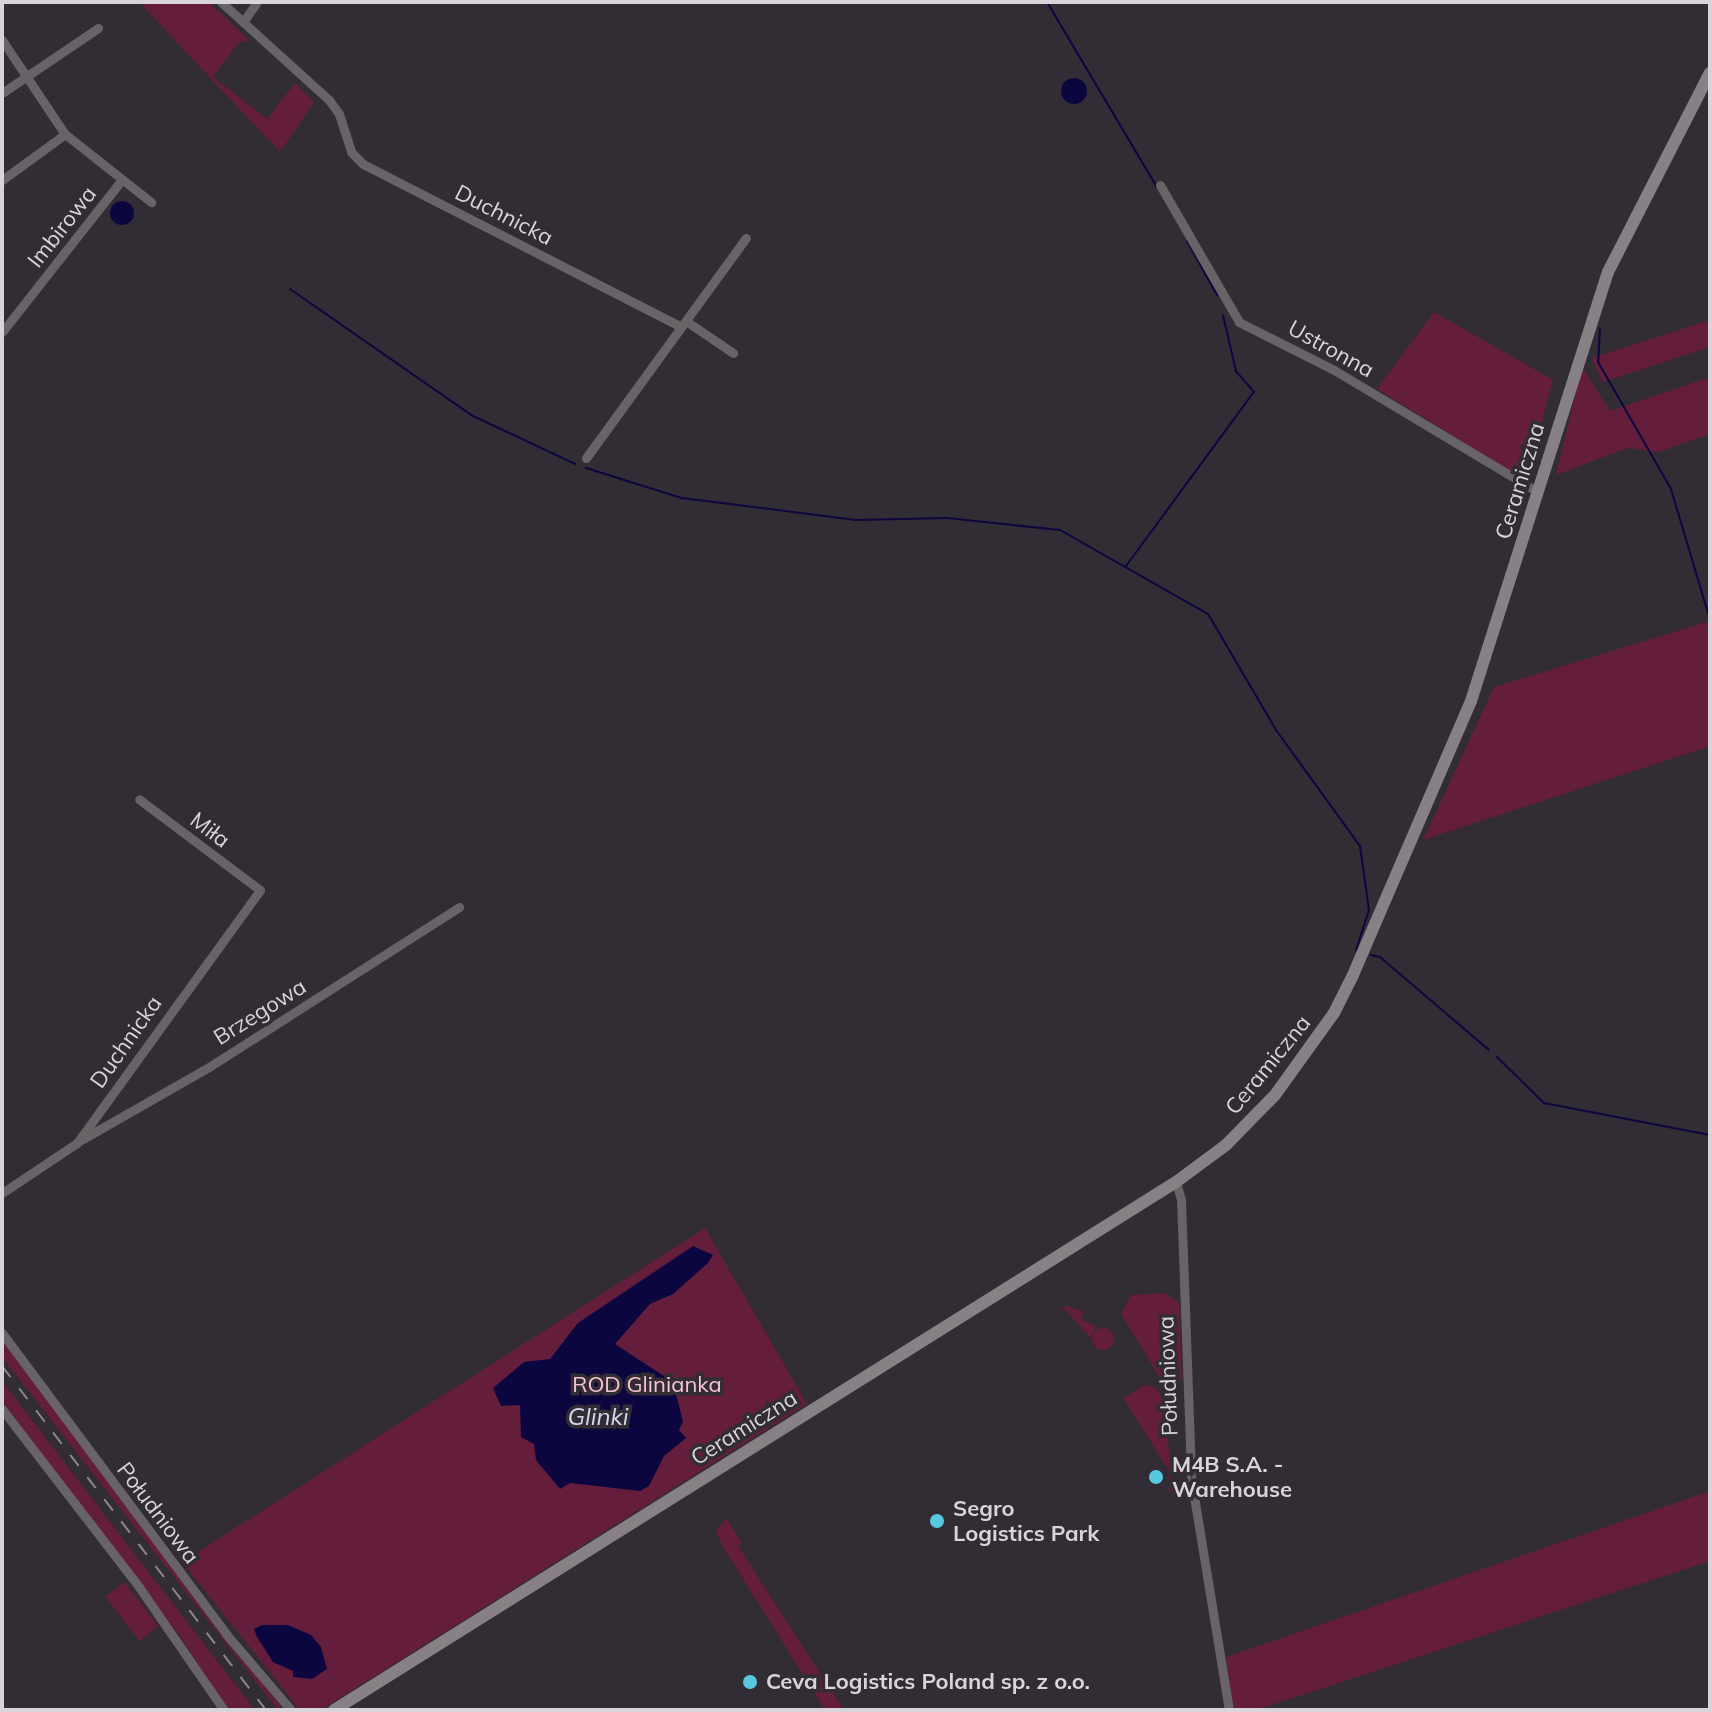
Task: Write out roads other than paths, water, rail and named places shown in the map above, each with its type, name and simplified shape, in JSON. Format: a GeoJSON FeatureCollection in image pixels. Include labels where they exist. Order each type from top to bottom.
{"type":"FeatureCollection","features":[{"type":"Feature","properties":{"kind":"main road","name":"Ceramiczna"},"geometry":{"type":"LineString","coordinates":[[334,1710],[1176,1182],[1252,1121],[1334,1013],[1471,701],[1608,272],[1710,73]]}},
{"type":"Feature","properties":{"kind":"street","name":"Duchnicka"},"geometry":{"type":"LineString","coordinates":[[221,2],[329,100],[339,114],[351,152],[363,164],[683,324],[733,353]]}},
{"type":"Feature","properties":{"kind":"street"},"geometry":{"type":"LineString","coordinates":[[243,22],[257,2]]}},
{"type":"Feature","properties":{"kind":"street"},"geometry":{"type":"LineString","coordinates":[[2,93],[98,28]]}},
{"type":"Feature","properties":{"kind":"street"},"geometry":{"type":"LineString","coordinates":[[2,40],[65,134],[151,202]]}},
{"type":"Feature","properties":{"kind":"street"},"geometry":{"type":"LineString","coordinates":[[2,180],[65,134]]}},
{"type":"Feature","properties":{"kind":"street","name":"Imbirowa"},"geometry":{"type":"LineString","coordinates":[[2,332],[121,181]]}},
{"type":"Feature","properties":{"kind":"street","name":"Ustronna"},"geometry":{"type":"LineString","coordinates":[[1160,185],[1239,322],[1334,370],[1538,492]]}},
{"type":"Feature","properties":{"kind":"street"},"geometry":{"type":"LineString","coordinates":[[586,458],[746,238]]}},
{"type":"Feature","properties":{"kind":"street","name":"Miła"},"geometry":{"type":"LineString","coordinates":[[139,799],[260,890]]}},
{"type":"Feature","properties":{"kind":"street","name":"Duchnicka"},"geometry":{"type":"LineString","coordinates":[[2,1193],[77,1143],[260,890]]}},
{"type":"Feature","properties":{"kind":"street","name":"Brzegowa"},"geometry":{"type":"LineString","coordinates":[[77,1143],[209,1067],[459,907]]}},
{"type":"Feature","properties":{"kind":"street","name":"Południowa"},"geometry":{"type":"LineString","coordinates":[[1176,1182],[1181,1200],[1191,1478],[1229,1710]]}},
{"type":"Feature","properties":{"kind":"street","name":"Południowa"},"geometry":{"type":"LineString","coordinates":[[2,1333],[226,1634],[291,1710]]}},
{"type":"Feature","properties":{"kind":"street"},"geometry":{"type":"LineString","coordinates":[[2,1409],[139,1587],[224,1710]]}},
{"type":"Feature","properties":{"kind":"water"},"geometry":{"type":"Polygon","coordinates":[[[1074,78],[1083,82],[1087,91],[1083,100],[1074,104],[1065,100],[1061,91],[1065,82],[1074,78]]]}},
{"type":"Feature","properties":{"kind":"water"},"geometry":{"type":"Polygon","coordinates":[[[122,201],[131,204],[134,213],[131,222],[122,225],[113,222],[110,213],[113,204],[122,201]]]}},
{"type":"Feature","properties":{"kind":"water","name":"Glinki"},"geometry":{"type":"Polygon","coordinates":[[[693,1246],[713,1255],[708,1263],[673,1294],[650,1304],[615,1344],[673,1382],[683,1422],[679,1430],[686,1438],[664,1456],[649,1486],[640,1491],[570,1483],[560,1489],[536,1460],[534,1444],[521,1437],[520,1405],[501,1406],[493,1388],[524,1362],[550,1359],[578,1323],[693,1246]]]}},
{"type":"Feature","properties":{"kind":"water"},"geometry":{"type":"Polygon","coordinates":[[[262,1625],[288,1625],[311,1635],[321,1647],[327,1669],[312,1679],[293,1677],[293,1671],[273,1662],[257,1637],[254,1629],[262,1625]]]}},
{"type":"Feature","properties":{"kind":"waterway"},"geometry":{"type":"LineString","coordinates":[[1047,2],[1157,187]]}},
{"type":"Feature","properties":{"kind":"waterway"},"geometry":{"type":"LineString","coordinates":[[1187,241],[1217,295]]}},
{"type":"Feature","properties":{"kind":"waterway"},"geometry":{"type":"LineString","coordinates":[[290,289],[471,415],[575,464]]}},
{"type":"Feature","properties":{"kind":"waterway"},"geometry":{"type":"LineString","coordinates":[[1126,566],[1254,392],[1236,371],[1223,315]]}},
{"type":"Feature","properties":{"kind":"waterway"},"geometry":{"type":"LineString","coordinates":[[1600,328],[1598,362],[1671,489],[1710,620]]}},
{"type":"Feature","properties":{"kind":"waterway"},"geometry":{"type":"LineString","coordinates":[[586,468],[682,498],[856,520],[947,518],[1060,530],[1208,614],[1276,730],[1360,846],[1369,910],[1356,950]]}},
{"type":"Feature","properties":{"kind":"waterway"},"geometry":{"type":"LineString","coordinates":[[1371,955],[1380,957],[1489,1050]]}},
{"type":"Feature","properties":{"kind":"waterway"},"geometry":{"type":"LineString","coordinates":[[1497,1057],[1544,1103],[1710,1135]]}},
{"type":"Feature","properties":{"kind":"railway"},"geometry":{"type":"LineString","coordinates":[[2,1366],[266,1710]]}},
{"type":"Feature","properties":{"kind":"place","name":"M4B S.A. - Warehouse"},"geometry":{"type":"Point","coordinates":[1156,1477]}},
{"type":"Feature","properties":{"kind":"place","name":"Segro Logistics Park"},"geometry":{"type":"Point","coordinates":[937,1521]}},
{"type":"Feature","properties":{"kind":"place","name":"Ceva Logistics Poland sp. z o.o."},"geometry":{"type":"Point","coordinates":[750,1682]}},
{"type":"Feature","properties":{"kind":"park label","name":"ROD Glinianka"},"geometry":{"type":"Point","coordinates":[647,1385]}}]}
